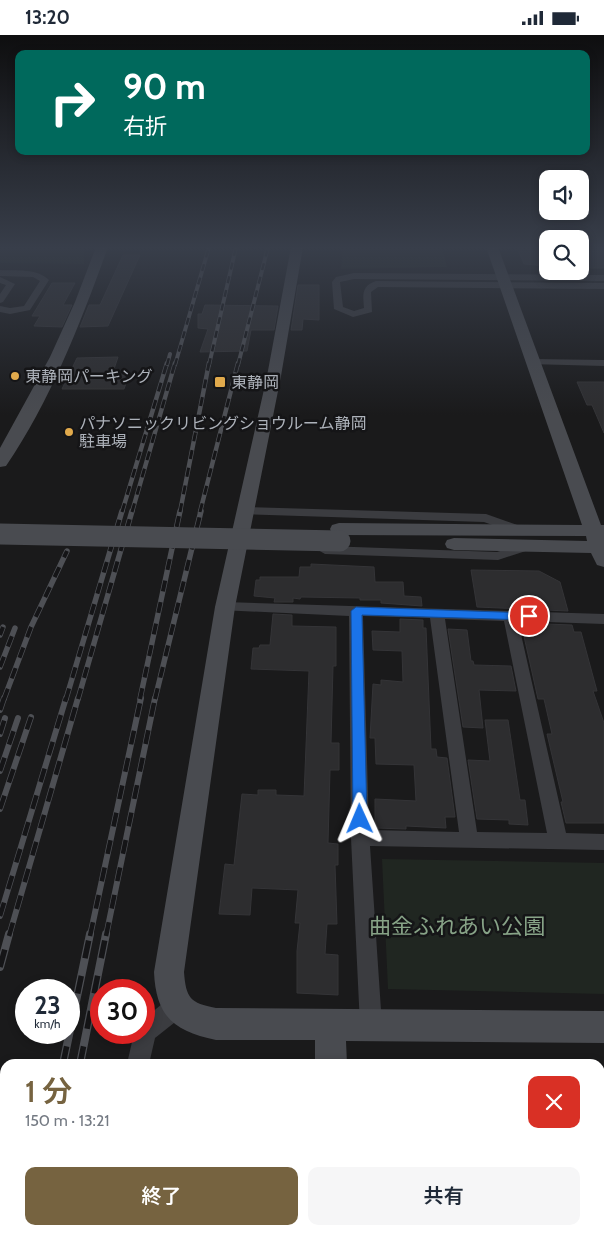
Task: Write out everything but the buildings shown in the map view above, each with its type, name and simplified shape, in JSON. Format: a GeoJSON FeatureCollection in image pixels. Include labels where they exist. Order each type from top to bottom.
{"type":"FeatureCollection","features":[{"type":"Feature","properties":{"kind":"street"},"geometry":{"type":"LineString","coordinates":[[0,309],[19,310],[27,308],[32,303]]}},
{"type":"Feature","properties":{"kind":"street"},"geometry":{"type":"LineString","coordinates":[[0,462],[20,429],[53,363],[80,303]]}},
{"type":"Feature","properties":{"kind":"street"},"geometry":{"type":"LineString","coordinates":[[287,303],[274,376],[225,607],[169,972],[169,991],[176,1007],[188,1017],[216,1024],[604,1027]]}},
{"type":"Feature","properties":{"kind":"street"},"geometry":{"type":"LineString","coordinates":[[338,303],[339,309],[353,314],[369,310],[368,303]]}},
{"type":"Feature","properties":{"kind":"street"},"geometry":{"type":"LineString","coordinates":[[0,535],[340,535],[522,538],[601,543],[512,303]]}},
{"type":"Feature","properties":{"kind":"street"},"geometry":{"type":"LineString","coordinates":[[533,362],[604,363]]}},
{"type":"Feature","properties":{"kind":"street"},"geometry":{"type":"LineString","coordinates":[[244,511],[486,518],[522,538]]}},
{"type":"Feature","properties":{"kind":"street"},"geometry":{"type":"LineString","coordinates":[[0,523],[210,525],[340,535]]}},
{"type":"Feature","properties":{"kind":"street"},"geometry":{"type":"LineString","coordinates":[[237,549],[350,550],[498,556],[522,538]]}},
{"type":"Feature","properties":{"kind":"street"},"geometry":{"type":"LineString","coordinates":[[225,607],[604,619]]}},
{"type":"Feature","properties":{"kind":"street"},"geometry":{"type":"LineString","coordinates":[[356,611],[360,838],[371,1025]]}},
{"type":"Feature","properties":{"kind":"street"},"geometry":{"type":"LineString","coordinates":[[437,613],[469,839]]}},
{"type":"Feature","properties":{"kind":"street"},"geometry":{"type":"LineString","coordinates":[[510,616],[558,841]]}},
{"type":"Feature","properties":{"kind":"street"},"geometry":{"type":"LineString","coordinates":[[360,838],[604,842]]}},
{"type":"Feature","properties":{"kind":"street"},"geometry":{"type":"LineString","coordinates":[[139,1059],[145,1033],[176,1007]]}},
{"type":"Feature","properties":{"kind":"street"},"geometry":{"type":"LineString","coordinates":[[330,1025],[331,1059]]}},
{"type":"Feature","properties":{"kind":"green space","name":"曲金ふれあい公園"},"geometry":{"type":"Polygon","coordinates":[[[382,859],[604,863],[604,994],[388,989],[382,859]]]}},
{"type":"Feature","properties":{"kind":"railway"},"geometry":{"type":"LineString","coordinates":[[175,365],[193,303]]}},
{"type":"Feature","properties":{"kind":"railway"},"geometry":{"type":"LineString","coordinates":[[209,365],[223,303]]}},
{"type":"Feature","properties":{"kind":"railway"},"geometry":{"type":"LineString","coordinates":[[238,365],[254,303]]}},
{"type":"Feature","properties":{"kind":"railway"},"geometry":{"type":"LineString","coordinates":[[167,365],[170,354]]}},
{"type":"Feature","properties":{"kind":"railway"},"geometry":{"type":"LineString","coordinates":[[122,512],[167,363]]}},
{"type":"Feature","properties":{"kind":"railway"},"geometry":{"type":"LineString","coordinates":[[132,512],[175,363]]}},
{"type":"Feature","properties":{"kind":"railway"},"geometry":{"type":"LineString","coordinates":[[180,512],[209,363]]}},
{"type":"Feature","properties":{"kind":"railway"},"geometry":{"type":"LineString","coordinates":[[200,512],[238,363]]}},
{"type":"Feature","properties":{"kind":"railway"},"geometry":{"type":"LineString","coordinates":[[66,699],[122,511]]}},
{"type":"Feature","properties":{"kind":"railway"},"geometry":{"type":"LineString","coordinates":[[78,699],[132,511]]}},
{"type":"Feature","properties":{"kind":"railway"},"geometry":{"type":"LineString","coordinates":[[140,699],[180,511]]}},
{"type":"Feature","properties":{"kind":"railway"},"geometry":{"type":"LineString","coordinates":[[155,699],[201,511]]}},
{"type":"Feature","properties":{"kind":"railway"},"geometry":{"type":"LineString","coordinates":[[4,699],[31,627],[67,551]]}},
{"type":"Feature","properties":{"kind":"railway"},"geometry":{"type":"LineString","coordinates":[[0,635],[3,627]]}},
{"type":"Feature","properties":{"kind":"railway"},"geometry":{"type":"LineString","coordinates":[[0,667],[15,628]]}},
{"type":"Feature","properties":{"kind":"railway"},"geometry":{"type":"LineString","coordinates":[[0,710],[4,698]]}},
{"type":"Feature","properties":{"kind":"railway"},"geometry":{"type":"LineString","coordinates":[[0,916],[66,698]]}},
{"type":"Feature","properties":{"kind":"railway"},"geometry":{"type":"LineString","coordinates":[[9,936],[78,698]]}},
{"type":"Feature","properties":{"kind":"railway"},"geometry":{"type":"LineString","coordinates":[[90,936],[141,698]]}},
{"type":"Feature","properties":{"kind":"railway"},"geometry":{"type":"LineString","coordinates":[[106,936],[155,698]]}},
{"type":"Feature","properties":{"kind":"railway"},"geometry":{"type":"LineString","coordinates":[[0,809],[31,717]]}},
{"type":"Feature","properties":{"kind":"railway"},"geometry":{"type":"LineString","coordinates":[[0,734],[5,718]]}},
{"type":"Feature","properties":{"kind":"railway"},"geometry":{"type":"LineString","coordinates":[[0,771],[18,718]]}},
{"type":"Feature","properties":{"kind":"railway"},"geometry":{"type":"LineString","coordinates":[[0,967],[9,934]]}},
{"type":"Feature","properties":{"kind":"railway"},"geometry":{"type":"LineString","coordinates":[[64,1059],[90,934]]}},
{"type":"Feature","properties":{"kind":"railway"},"geometry":{"type":"LineString","coordinates":[[81,1059],[106,934]]}},
{"type":"Feature","properties":{"kind":"place","name":"東静岡パーキング"},"geometry":{"type":"Point","coordinates":[15,376]}},
{"type":"Feature","properties":{"kind":"place","name":"東静岡"},"geometry":{"type":"Point","coordinates":[220,382]}},
{"type":"Feature","properties":{"kind":"place","name":"パナソニックリビングショウルーム静岡 駐車場"},"geometry":{"type":"Point","coordinates":[69,432]}},
{"type":"Feature","properties":{"kind":"route"},"geometry":{"type":"LineString","coordinates":[[360,819],[356,611],[529,616]]}}]}
